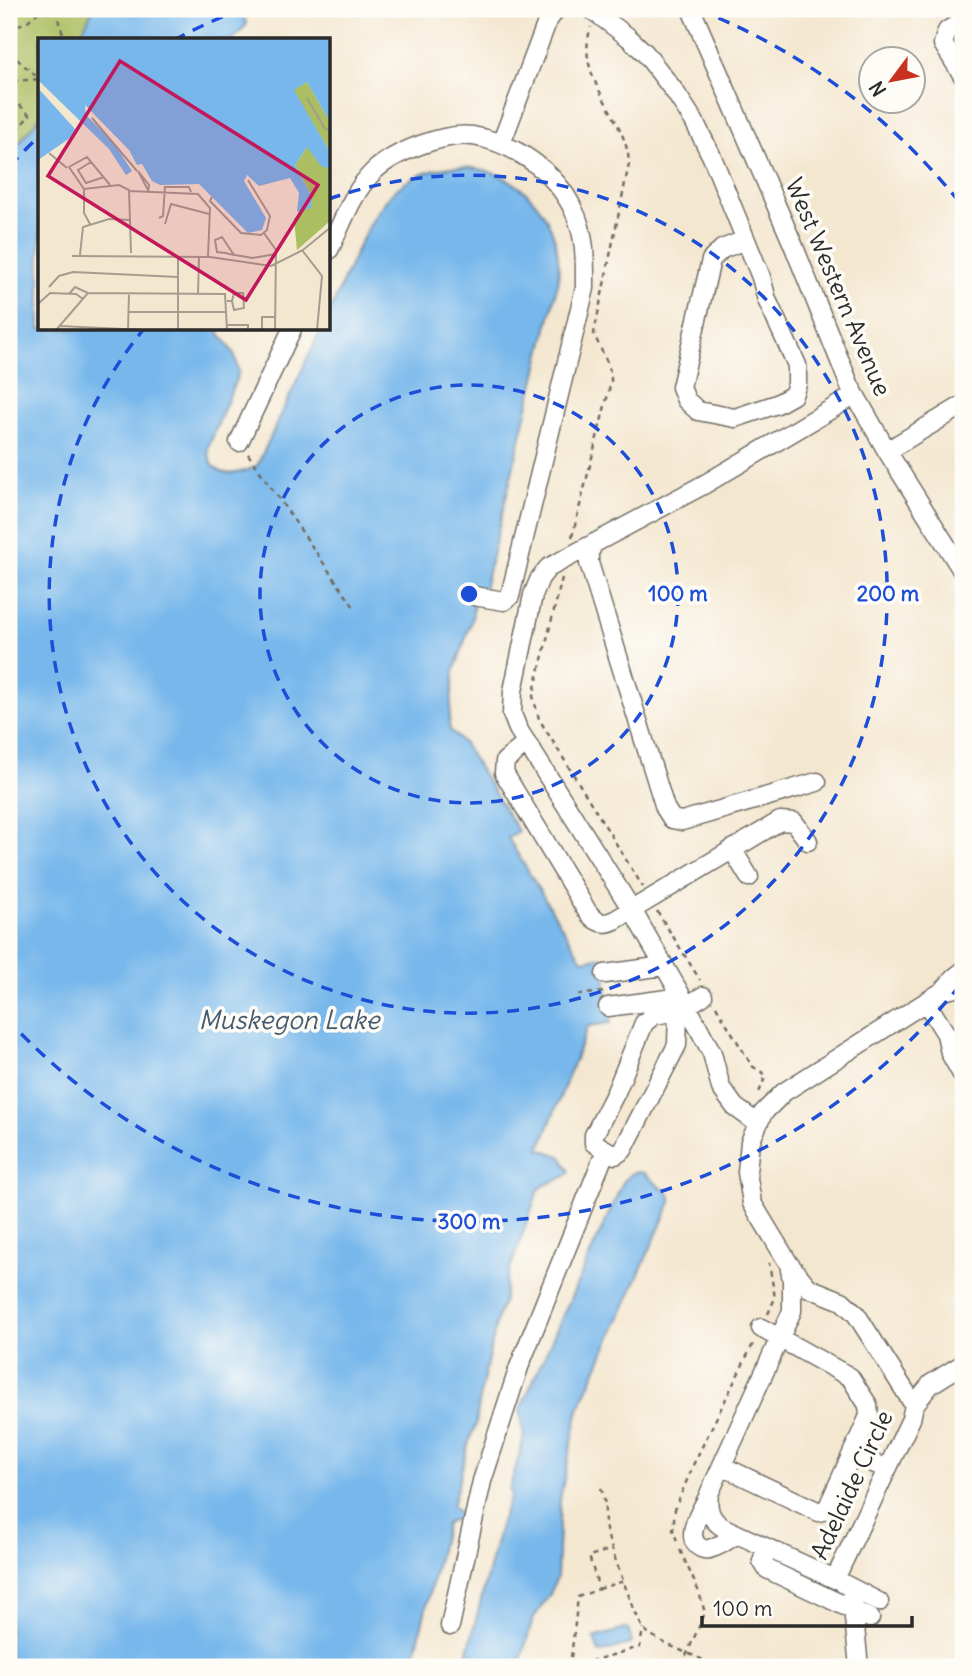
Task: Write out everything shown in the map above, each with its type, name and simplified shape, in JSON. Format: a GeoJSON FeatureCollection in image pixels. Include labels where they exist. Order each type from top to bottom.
{"type":"FeatureCollection","features":[{"type":"Feature","properties":{"kind":"street"},"geometry":{"type":"LineString","coordinates":[[501,144],[547,22],[556,9]]}},
{"type":"Feature","properties":{"kind":"street"},"geometry":{"type":"LineString","coordinates":[[591,9],[637,45],[685,107],[708,148],[761,276],[767,300],[796,360],[797,384],[793,395],[784,401],[729,418],[704,413],[693,407],[683,395],[681,387],[711,260],[722,249],[746,240]]}},
{"type":"Feature","properties":{"kind":"street","name":"West Western Avenue"},"geometry":{"type":"LineString","coordinates":[[691,9],[855,395],[963,572]]}},
{"type":"Feature","properties":{"kind":"street"},"geometry":{"type":"LineString","coordinates":[[963,21],[947,31],[943,44],[963,76]]}},
{"type":"Feature","properties":{"kind":"street"},"geometry":{"type":"LineString","coordinates":[[331,246],[355,195],[374,171],[397,155],[424,142],[470,135],[501,144],[544,170],[562,190],[574,210],[586,249],[585,288],[510,596],[504,601],[474,596]]}},
{"type":"Feature","properties":{"kind":"street"},"geometry":{"type":"LineString","coordinates":[[239,442],[291,331]]}},
{"type":"Feature","properties":{"kind":"street"},"geometry":{"type":"LineString","coordinates":[[757,1123],[735,1107],[721,1088],[712,1054],[682,1004],[664,966],[514,721],[512,705],[533,595],[540,578],[548,568],[717,477],[855,395]]}},
{"type":"Feature","properties":{"kind":"street"},"geometry":{"type":"LineString","coordinates":[[887,451],[963,405]]}},
{"type":"Feature","properties":{"kind":"street"},"geometry":{"type":"LineString","coordinates":[[594,543],[589,558],[593,575],[665,808],[672,819],[682,821],[817,782]]}},
{"type":"Feature","properties":{"kind":"street"},"geometry":{"type":"LineString","coordinates":[[527,743],[505,761],[504,773],[594,920],[607,923],[632,910],[765,828],[785,820],[797,824],[808,841]]}},
{"type":"Feature","properties":{"kind":"street"},"geometry":{"type":"LineString","coordinates":[[732,849],[749,877]]}},
{"type":"Feature","properties":{"kind":"street"},"geometry":{"type":"LineString","coordinates":[[607,991],[664,966]]}},
{"type":"Feature","properties":{"kind":"street","name":"Adelaide Circle"},"geometry":{"type":"LineString","coordinates":[[789,1264],[793,1301],[791,1313],[709,1494],[709,1511],[720,1526],[843,1583],[887,1469],[911,1419],[914,1405],[856,1314],[842,1301],[809,1288],[789,1264],[756,1212],[750,1197],[748,1150],[757,1123],[767,1108],[784,1092],[943,991],[963,971]]}},
{"type":"Feature","properties":{"kind":"street","name":"Adelaide Circle"},"geometry":{"type":"LineString","coordinates":[[943,991],[963,986]]}},
{"type":"Feature","properties":{"kind":"street"},"geometry":{"type":"LineString","coordinates":[[607,991],[682,1004]]}},
{"type":"Feature","properties":{"kind":"street"},"geometry":{"type":"LineString","coordinates":[[682,1004],[677,1045],[634,1128],[619,1154],[615,1155],[594,1143],[594,1135],[616,1092],[640,1030],[654,1015],[682,1004],[703,996]]}},
{"type":"Feature","properties":{"kind":"street"},"geometry":{"type":"LineString","coordinates":[[926,1002],[946,1034],[950,1053],[963,1076]]}},
{"type":"Feature","properties":{"kind":"street"},"geometry":{"type":"LineString","coordinates":[[450,1626],[482,1482],[516,1377],[606,1150]]}},
{"type":"Feature","properties":{"kind":"street"},"geometry":{"type":"LineString","coordinates":[[791,1313],[805,1300],[826,1295]]}},
{"type":"Feature","properties":{"kind":"street"},"geometry":{"type":"LineString","coordinates":[[722,1466],[821,1512],[827,1508],[870,1413],[853,1380],[761,1328]]}},
{"type":"Feature","properties":{"kind":"street"},"geometry":{"type":"LineString","coordinates":[[914,1405],[931,1384],[963,1364]]}},
{"type":"Feature","properties":{"kind":"street"},"geometry":{"type":"LineString","coordinates":[[852,1454],[887,1469]]}},
{"type":"Feature","properties":{"kind":"street"},"geometry":{"type":"LineString","coordinates":[[709,1494],[694,1528],[693,1537],[696,1544],[710,1549],[737,1534]]}},
{"type":"Feature","properties":{"kind":"street"},"geometry":{"type":"LineString","coordinates":[[766,1549],[762,1561],[767,1569],[853,1610],[875,1610],[843,1583]]}},
{"type":"Feature","properties":{"kind":"street"},"geometry":{"type":"LineString","coordinates":[[843,1583],[853,1610],[859,1667]]}},
{"type":"Feature","properties":{"kind":"path"},"geometry":{"type":"LineString","coordinates":[[9,30],[29,20],[42,9]]}},
{"type":"Feature","properties":{"kind":"path"},"geometry":{"type":"LineString","coordinates":[[58,9],[59,24],[65,38]]}},
{"type":"Feature","properties":{"kind":"path"},"geometry":{"type":"LineString","coordinates":[[119,16],[122,9]]}},
{"type":"Feature","properties":{"kind":"path"},"geometry":{"type":"LineString","coordinates":[[9,45],[15,58],[38,77]]}},
{"type":"Feature","properties":{"kind":"path"},"geometry":{"type":"LineString","coordinates":[[9,109],[15,58]]}},
{"type":"Feature","properties":{"kind":"path"},"geometry":{"type":"LineString","coordinates":[[13,81],[38,78]]}},
{"type":"Feature","properties":{"kind":"path"},"geometry":{"type":"LineString","coordinates":[[9,125],[16,131],[30,115],[11,98]]}},
{"type":"Feature","properties":{"kind":"path"},"geometry":{"type":"LineString","coordinates":[[257,466],[356,610]]}},
{"type":"Feature","properties":{"kind":"path"},"geometry":{"type":"LineString","coordinates":[[578,995],[607,991]]}},
{"type":"Feature","properties":{"kind":"path"},"geometry":{"type":"LineString","coordinates":[[681,1667],[705,1614],[699,1592],[673,1530],[675,1509],[694,1463]]}},
{"type":"Feature","properties":{"kind":"path"},"geometry":{"type":"LineString","coordinates":[[601,1488],[607,1504],[606,1526],[643,1628],[656,1639],[721,1667]]}},
{"type":"Feature","properties":{"kind":"path"},"geometry":{"type":"LineString","coordinates":[[599,1589],[589,1556],[613,1549]]}},
{"type":"Feature","properties":{"kind":"path"},"geometry":{"type":"LineString","coordinates":[[624,1581],[578,1597],[571,1667],[640,1647],[643,1628]]}},
{"type":"Feature","properties":{"kind":"green space"},"geometry":{"type":"Polygon","coordinates":[[[9,9],[93,9],[79,38],[38,38],[38,119],[9,155],[9,9]]]}},
{"type":"Feature","properties":{"kind":"water"},"geometry":{"type":"Polygon","coordinates":[[[93,9],[240,9],[247,24],[235,38],[79,38],[93,9]]]}},
{"type":"Feature","properties":{"kind":"water","name":"Muskegon Lake"},"geometry":{"type":"Polygon","coordinates":[[[38,120],[38,331],[218,331],[234,354],[239,372],[208,448],[213,465],[225,473],[240,472],[257,466],[320,331],[331,331],[331,308],[367,229],[387,199],[404,183],[449,167],[480,169],[501,176],[519,187],[534,201],[554,238],[558,283],[483,593],[475,591],[472,620],[454,672],[449,724],[450,730],[464,744],[518,831],[508,838],[582,960],[603,957],[611,1023],[588,1026],[540,1149],[561,1156],[570,1172],[538,1191],[507,1278],[504,1301],[498,1315],[480,1395],[476,1425],[470,1438],[452,1507],[460,1513],[460,1517],[446,1524],[412,1667],[9,1667],[9,156],[38,120]]]}},
{"type":"Feature","properties":{"kind":"water"},"geometry":{"type":"Polygon","coordinates":[[[632,1173],[644,1173],[671,1196],[671,1202],[579,1408],[560,1499],[557,1577],[550,1594],[533,1619],[519,1667],[464,1667],[524,1437],[520,1410],[623,1182],[632,1173]]]}},
{"type":"Feature","properties":{"kind":"water"},"geometry":{"type":"Polygon","coordinates":[[[628,1628],[632,1643],[599,1653],[594,1638],[628,1628]]]}}]}
